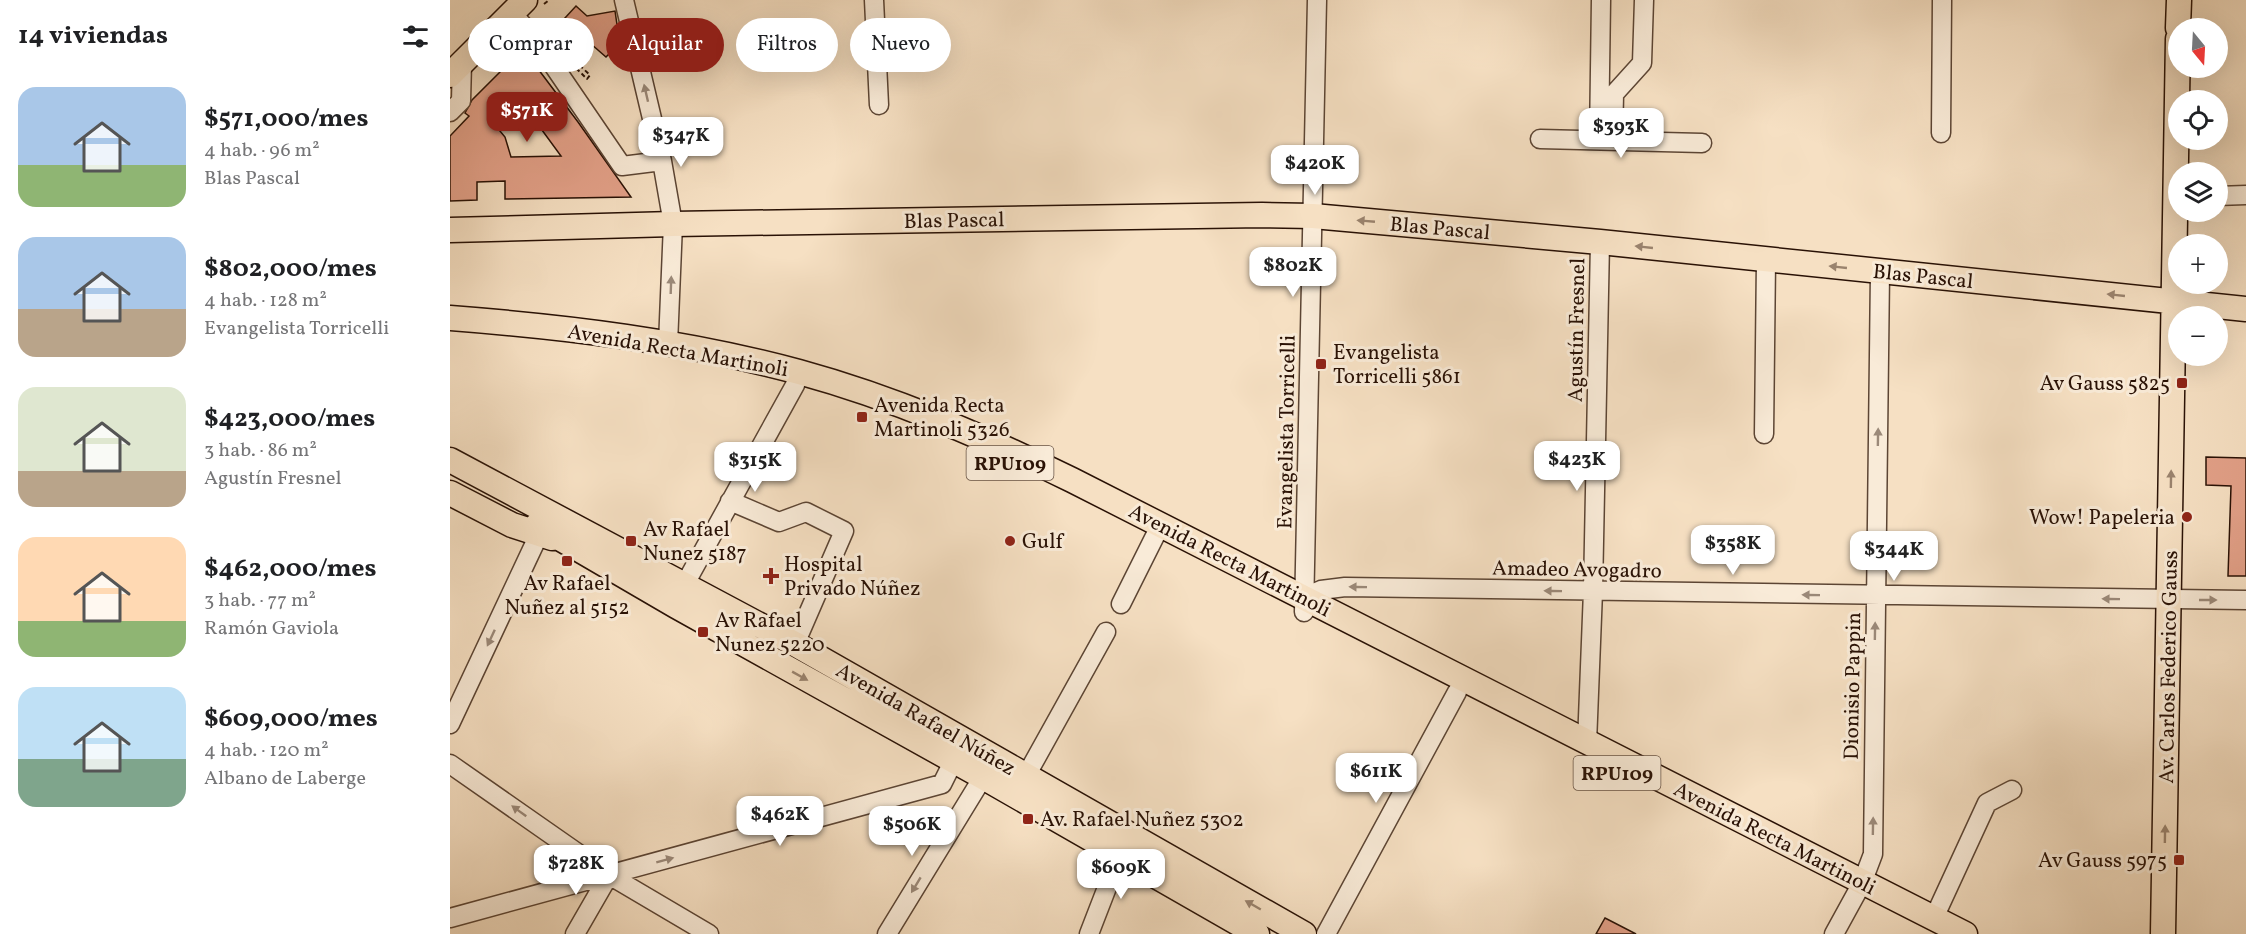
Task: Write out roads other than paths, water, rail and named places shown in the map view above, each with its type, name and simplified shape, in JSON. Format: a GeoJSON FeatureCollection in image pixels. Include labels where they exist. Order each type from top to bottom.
{"type":"FeatureCollection","features":[{"type":"Feature","properties":{"kind":"main road"},"geometry":{"type":"LineString","coordinates":[[2178,18],[2179,0]]}},
{"type":"Feature","properties":{"kind":"main road"},"geometry":{"type":"LineString","coordinates":[[456,69],[518,7]]}},
{"type":"Feature","properties":{"kind":"main road","name":"Av. Carlos Federico Gauss"},"geometry":{"type":"LineString","coordinates":[[2177,162],[2178,78]]}},
{"type":"Feature","properties":{"kind":"main road","name":"Blas Pascal"},"geometry":{"type":"LineString","coordinates":[[450,230],[673,224],[1312,216],[1600,242],[2246,309]]}},
{"type":"Feature","properties":{"kind":"main road","name":"Av. Carlos Federico Gauss"},"geometry":{"type":"LineString","coordinates":[[2163,934],[2176,222]]}},
{"type":"Feature","properties":{"kind":"main road","name":"Avenida Recta Martinoli"},"geometry":{"type":"LineString","coordinates":[[450,318],[552,327],[725,354],[936,431],[1000,459],[1214,567],[1231,568],[1294,601],[1300,601],[1457,692],[1932,926],[1965,934]]}},
{"type":"Feature","properties":{"kind":"main road","name":"Avenida Recta Martinoli"},"geometry":{"type":"LineString","coordinates":[[450,330],[551,340],[669,357],[796,378],[898,404],[1003,447],[1304,605],[1587,742],[1859,889]]}},
{"type":"Feature","properties":{"kind":"main road"},"geometry":{"type":"LineString","coordinates":[[450,444],[525,486],[574,535]]}},
{"type":"Feature","properties":{"kind":"main road","name":"Avenida Rafael Núñez"},"geometry":{"type":"LineString","coordinates":[[450,460],[574,535],[659,596],[983,777],[1257,934]]}},
{"type":"Feature","properties":{"kind":"main road","name":"Avenida Rafael Núñez"},"geometry":{"type":"LineString","coordinates":[[450,478],[541,531],[574,535],[685,584],[795,644],[1304,934]]}},
{"type":"Feature","properties":{"kind":"main road"},"geometry":{"type":"LineString","coordinates":[[450,493],[512,525],[541,531]]}},
{"type":"Feature","properties":{"kind":"main road"},"geometry":{"type":"LineString","coordinates":[[945,730],[953,743],[953,762]]}},
{"type":"Feature","properties":{"kind":"main road"},"geometry":{"type":"LineString","coordinates":[[983,777],[989,773],[999,773],[1079,818],[1102,819]]}},
{"type":"Feature","properties":{"kind":"street"},"geometry":{"type":"LineString","coordinates":[[624,0],[662,161],[673,224],[668,344]]}},
{"type":"Feature","properties":{"kind":"street"},"geometry":{"type":"LineString","coordinates":[[874,0],[879,105]]}},
{"type":"Feature","properties":{"kind":"street","name":"Evangelista Torricelli"},"geometry":{"type":"LineString","coordinates":[[1304,605],[1317,0]]}},
{"type":"Feature","properties":{"kind":"street"},"geometry":{"type":"LineString","coordinates":[[1601,0],[1606,140]]}},
{"type":"Feature","properties":{"kind":"street"},"geometry":{"type":"LineString","coordinates":[[1606,94],[1642,63],[1644,0]]}},
{"type":"Feature","properties":{"kind":"street"},"geometry":{"type":"LineString","coordinates":[[1941,133],[1942,0]]}},
{"type":"Feature","properties":{"kind":"street"},"geometry":{"type":"LineString","coordinates":[[518,7],[536,40],[622,166],[662,161]]}},
{"type":"Feature","properties":{"kind":"street"},"geometry":{"type":"LineString","coordinates":[[450,112],[461,101],[456,69]]}},
{"type":"Feature","properties":{"kind":"street"},"geometry":{"type":"LineString","coordinates":[[1540,139],[1702,143]]}},
{"type":"Feature","properties":{"kind":"street"},"geometry":{"type":"LineString","coordinates":[[2228,196],[2246,195]]}},
{"type":"Feature","properties":{"kind":"street","name":"Agustín Fresnel"},"geometry":{"type":"LineString","coordinates":[[1587,742],[1593,591],[1600,242]]}},
{"type":"Feature","properties":{"kind":"street"},"geometry":{"type":"LineString","coordinates":[[1764,434],[1766,260]]}},
{"type":"Feature","properties":{"kind":"street","name":"Dionisio Pappin"},"geometry":{"type":"LineString","coordinates":[[1834,934],[1859,889],[1873,854],[1880,272]]}},
{"type":"Feature","properties":{"kind":"street"},"geometry":{"type":"LineString","coordinates":[[685,584],[796,378]]}},
{"type":"Feature","properties":{"kind":"street"},"geometry":{"type":"LineString","coordinates":[[730,501],[779,522],[806,512],[844,531],[795,644]]}},
{"type":"Feature","properties":{"kind":"street"},"geometry":{"type":"LineString","coordinates":[[450,724],[541,531]]}},
{"type":"Feature","properties":{"kind":"street"},"geometry":{"type":"LineString","coordinates":[[1121,604],[1155,536]]}},
{"type":"Feature","properties":{"kind":"street","name":"Amadeo Avogadro"},"geometry":{"type":"LineString","coordinates":[[1304,605],[1321,590],[1345,587],[2246,600]]}},
{"type":"Feature","properties":{"kind":"street"},"geometry":{"type":"LineString","coordinates":[[1026,776],[1106,632]]}},
{"type":"Feature","properties":{"kind":"street"},"geometry":{"type":"LineString","coordinates":[[1326,934],[1457,692]]}},
{"type":"Feature","properties":{"kind":"street"},"geometry":{"type":"LineString","coordinates":[[942,784],[953,762]]}},
{"type":"Feature","properties":{"kind":"street"},"geometry":{"type":"LineString","coordinates":[[450,764],[609,876],[709,934]]}},
{"type":"Feature","properties":{"kind":"street"},"geometry":{"type":"LineString","coordinates":[[887,934],[983,777]]}},
{"type":"Feature","properties":{"kind":"street"},"geometry":{"type":"LineString","coordinates":[[450,918],[942,784],[968,799]]}},
{"type":"Feature","properties":{"kind":"street"},"geometry":{"type":"LineString","coordinates":[[1932,926],[1987,802],[2012,790]]}},
{"type":"Feature","properties":{"kind":"street"},"geometry":{"type":"LineString","coordinates":[[1089,934],[1113,872],[1117,855]]}},
{"type":"Feature","properties":{"kind":"street"},"geometry":{"type":"LineString","coordinates":[[575,934],[609,876]]}},
{"type":"Feature","properties":{"kind":"place","name":"Evangelista Torricelli 5861"},"geometry":{"type":"Point","coordinates":[1321,364]}},
{"type":"Feature","properties":{"kind":"place","name":"Av Gauss 5825"},"geometry":{"type":"Point","coordinates":[2182,383]}},
{"type":"Feature","properties":{"kind":"place","name":"Avenida Recta Martinoli 5326"},"geometry":{"type":"Point","coordinates":[862,417]}},
{"type":"Feature","properties":{"kind":"place","name":"Wow! Papeleria"},"geometry":{"type":"Point","coordinates":[2187,517]}},
{"type":"Feature","properties":{"kind":"place","name":"Av Rafael Nunez 5187"},"geometry":{"type":"Point","coordinates":[631,541]}},
{"type":"Feature","properties":{"kind":"place","name":"Gulf"},"geometry":{"type":"Point","coordinates":[1010,541]}},
{"type":"Feature","properties":{"kind":"place","name":"Av Rafael Nuñez al 5152"},"geometry":{"type":"Point","coordinates":[567,561]}},
{"type":"Feature","properties":{"kind":"place","name":"Hospital Privado Núñez"},"geometry":{"type":"Point","coordinates":[771,576]}},
{"type":"Feature","properties":{"kind":"place","name":"Av Rafael Nunez 5220"},"geometry":{"type":"Point","coordinates":[703,632]}},
{"type":"Feature","properties":{"kind":"place","name":"Av. Rafael Nuñez 5302"},"geometry":{"type":"Point","coordinates":[1028,819]}},
{"type":"Feature","properties":{"kind":"place","name":"Av Gauss 5975"},"geometry":{"type":"Point","coordinates":[2179,860]}}]}
